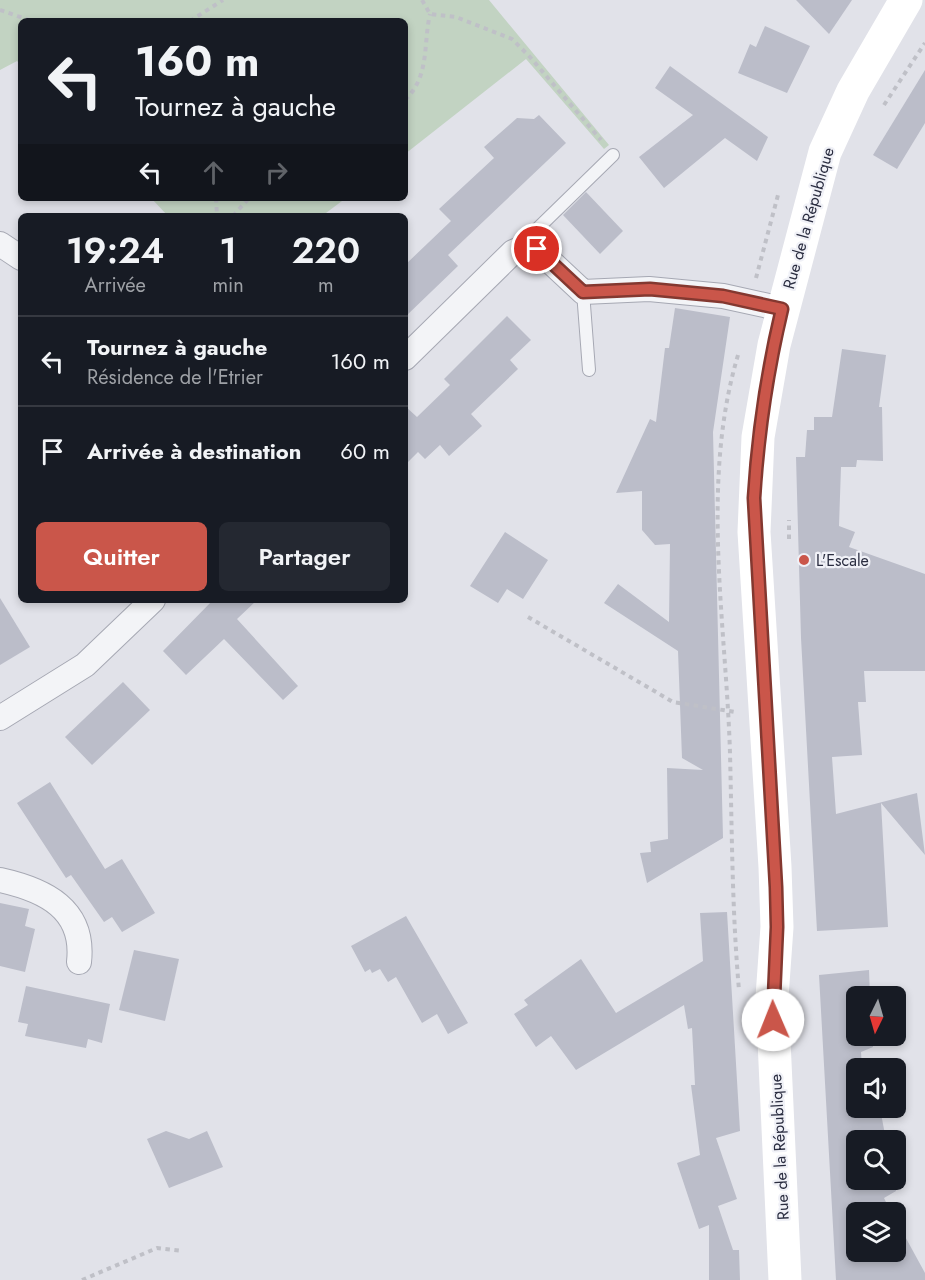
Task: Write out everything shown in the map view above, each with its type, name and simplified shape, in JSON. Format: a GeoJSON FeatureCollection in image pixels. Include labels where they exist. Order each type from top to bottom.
{"type":"FeatureCollection","features":[{"type":"Feature","properties":{"kind":"main road","name":"Rue de la République"},"geometry":{"type":"LineString","coordinates":[[785,1280],[772,997],[777,927],[775,867],[754,532],[758,437],[765,385],[782,309],[825,152],[853,91],[906,0]]}},
{"type":"Feature","properties":{"kind":"street"},"geometry":{"type":"LineString","coordinates":[[0,244],[18,256]]}},
{"type":"Feature","properties":{"kind":"street"},"geometry":{"type":"LineString","coordinates":[[408,355],[513,252],[525,247],[537,249],[583,292],[650,289],[723,296],[782,309]]}},
{"type":"Feature","properties":{"kind":"street"},"geometry":{"type":"LineString","coordinates":[[0,718],[85,665],[150,603]]}},
{"type":"Feature","properties":{"kind":"street"},"geometry":{"type":"LineString","coordinates":[[0,880],[28,886],[51,897],[72,920],[81,945],[79,962]]}},
{"type":"Feature","properties":{"kind":"lane"},"geometry":{"type":"LineString","coordinates":[[525,247],[534,232],[613,154]]}},
{"type":"Feature","properties":{"kind":"lane"},"geometry":{"type":"LineString","coordinates":[[583,292],[588,336],[588,370]]}},
{"type":"Feature","properties":{"kind":"path"},"geometry":{"type":"LineString","coordinates":[[195,18],[223,0]]}},
{"type":"Feature","properties":{"kind":"path"},"geometry":{"type":"LineString","coordinates":[[408,97],[417,88],[424,70],[425,37],[430,14],[422,0]]}},
{"type":"Feature","properties":{"kind":"path"},"geometry":{"type":"LineString","coordinates":[[0,10],[23,18]]}},
{"type":"Feature","properties":{"kind":"path"},"geometry":{"type":"LineString","coordinates":[[430,14],[456,17],[512,39],[613,154]]}},
{"type":"Feature","properties":{"kind":"path"},"geometry":{"type":"LineString","coordinates":[[878,115],[925,43]]}},
{"type":"Feature","properties":{"kind":"path"},"geometry":{"type":"LineString","coordinates":[[236,213],[246,201]]}},
{"type":"Feature","properties":{"kind":"path"},"geometry":{"type":"LineString","coordinates":[[789,518],[789,541]]}},
{"type":"Feature","properties":{"kind":"path"},"geometry":{"type":"LineString","coordinates":[[528,617],[673,702],[714,709]]}},
{"type":"Feature","properties":{"kind":"path"},"geometry":{"type":"LineString","coordinates":[[82,1280],[158,1248],[183,1251]]}},
{"type":"Feature","properties":{"kind":"green space"},"geometry":{"type":"Polygon","coordinates":[[[0,0],[489,0],[609,145],[604,149],[526,59],[408,152],[408,18],[18,18],[18,62],[0,70],[0,0]]]}},
{"type":"Feature","properties":{"kind":"green space"},"geometry":{"type":"Polygon","coordinates":[[[154,201],[342,201],[326,213],[165,213],[154,201]]]}},
{"type":"Feature","properties":{"kind":"building"},"geometry":{"type":"Polygon","coordinates":[[[796,0],[852,0],[829,34],[796,0]]]}},
{"type":"Feature","properties":{"kind":"building"},"geometry":{"type":"Polygon","coordinates":[[[765,26],[810,46],[787,93],[738,73],[750,44],[756,47],[765,26]]]}},
{"type":"Feature","properties":{"kind":"building"},"geometry":{"type":"Polygon","coordinates":[[[670,66],[768,137],[757,161],[725,138],[664,188],[639,157],[693,115],[655,88],[670,66]]]}},
{"type":"Feature","properties":{"kind":"building"},"geometry":{"type":"Polygon","coordinates":[[[925,70],[925,123],[897,169],[873,155],[925,70]]]}},
{"type":"Feature","properties":{"kind":"building"},"geometry":{"type":"Polygon","coordinates":[[[539,115],[566,143],[448,255],[458,266],[408,314],[408,262],[451,221],[439,209],[494,158],[484,147],[517,118],[534,119],[539,115]]]}},
{"type":"Feature","properties":{"kind":"building"},"geometry":{"type":"Polygon","coordinates":[[[586,192],[623,231],[600,254],[563,215],[586,192]]]}},
{"type":"Feature","properties":{"kind":"building"},"geometry":{"type":"Polygon","coordinates":[[[675,308],[730,317],[713,432],[723,838],[647,883],[640,853],[651,852],[650,842],[668,839],[667,768],[703,770],[682,758],[678,651],[604,603],[618,584],[669,622],[670,544],[655,545],[642,530],[642,491],[616,493],[650,419],[656,422],[665,348],[669,348],[675,308]]]}},
{"type":"Feature","properties":{"kind":"building"},"geometry":{"type":"Polygon","coordinates":[[[507,316],[531,340],[510,360],[518,369],[471,414],[482,426],[449,456],[440,445],[425,459],[418,452],[408,462],[408,409],[417,417],[450,385],[444,379],[507,316]]]}},
{"type":"Feature","properties":{"kind":"building"},"geometry":{"type":"Polygon","coordinates":[[[842,349],[886,355],[879,407],[882,407],[883,461],[857,460],[856,467],[841,467],[839,526],[855,532],[849,547],[925,574],[925,671],[864,671],[866,702],[858,702],[862,755],[832,757],[836,814],[917,793],[925,855],[881,803],[888,927],[817,931],[801,638],[796,457],[805,457],[807,430],[814,430],[814,417],[832,417],[842,349]]]}},
{"type":"Feature","properties":{"kind":"building"},"geometry":{"type":"Polygon","coordinates":[[[505,532],[548,560],[523,599],[507,589],[498,603],[470,586],[505,532]]]}},
{"type":"Feature","properties":{"kind":"building"},"geometry":{"type":"Polygon","coordinates":[[[0,598],[30,647],[0,665],[0,598]]]}},
{"type":"Feature","properties":{"kind":"building"},"geometry":{"type":"Polygon","coordinates":[[[210,603],[254,603],[237,619],[298,686],[283,700],[224,639],[186,675],[163,651],[210,603]]]}},
{"type":"Feature","properties":{"kind":"building"},"geometry":{"type":"Polygon","coordinates":[[[123,682],[150,710],[92,765],[65,737],[123,682]]]}},
{"type":"Feature","properties":{"kind":"building"},"geometry":{"type":"Polygon","coordinates":[[[50,782],[105,869],[122,859],[155,913],[122,932],[112,917],[104,922],[71,875],[66,878],[17,803],[50,782]]]}},
{"type":"Feature","properties":{"kind":"building"},"geometry":{"type":"Polygon","coordinates":[[[0,903],[29,909],[25,926],[35,929],[25,972],[0,966],[0,903]]]}},
{"type":"Feature","properties":{"kind":"building"},"geometry":{"type":"Polygon","coordinates":[[[727,912],[740,1131],[716,1138],[737,1199],[718,1206],[733,1250],[739,1250],[740,1280],[709,1280],[709,1225],[699,1229],[677,1163],[700,1155],[691,1085],[695,1085],[692,1028],[688,1029],[684,1005],[576,1070],[551,1036],[536,1047],[514,1014],[528,1005],[524,1000],[581,959],[616,1013],[703,961],[700,913],[727,912]]]}},
{"type":"Feature","properties":{"kind":"building"},"geometry":{"type":"Polygon","coordinates":[[[406,916],[468,1023],[448,1034],[437,1014],[422,1023],[396,977],[388,982],[380,969],[372,973],[370,969],[365,972],[351,946],[406,916]]]}},
{"type":"Feature","properties":{"kind":"building"},"geometry":{"type":"Polygon","coordinates":[[[134,950],[179,959],[165,1021],[119,1010],[134,950]]]}},
{"type":"Feature","properties":{"kind":"building"},"geometry":{"type":"Polygon","coordinates":[[[869,970],[870,986],[846,986],[846,1046],[873,1047],[861,1052],[861,1058],[846,1058],[846,1118],[882,1118],[884,1130],[846,1130],[846,1190],[896,1191],[884,1198],[886,1202],[846,1202],[846,1262],[906,1262],[906,1238],[925,1273],[925,1280],[836,1280],[819,975],[869,970]]]}},
{"type":"Feature","properties":{"kind":"building"},"geometry":{"type":"Polygon","coordinates":[[[26,986],[110,1004],[102,1043],[88,1039],[86,1048],[25,1036],[28,1024],[18,1022],[26,986]]]}},
{"type":"Feature","properties":{"kind":"building"},"geometry":{"type":"Polygon","coordinates":[[[166,1131],[189,1139],[207,1131],[223,1167],[169,1188],[147,1139],[166,1131]]]}},
{"type":"Feature","properties":{"kind":"place","name":"L'Escale"},"geometry":{"type":"Point","coordinates":[804,560]}},
{"type":"Feature","properties":{"kind":"route"},"geometry":{"type":"LineString","coordinates":[[537,249],[583,292],[650,289],[723,296],[782,309],[765,385],[758,437],[754,498],[754,532],[776,887],[777,927],[772,997],[773,1020]]}}]}
